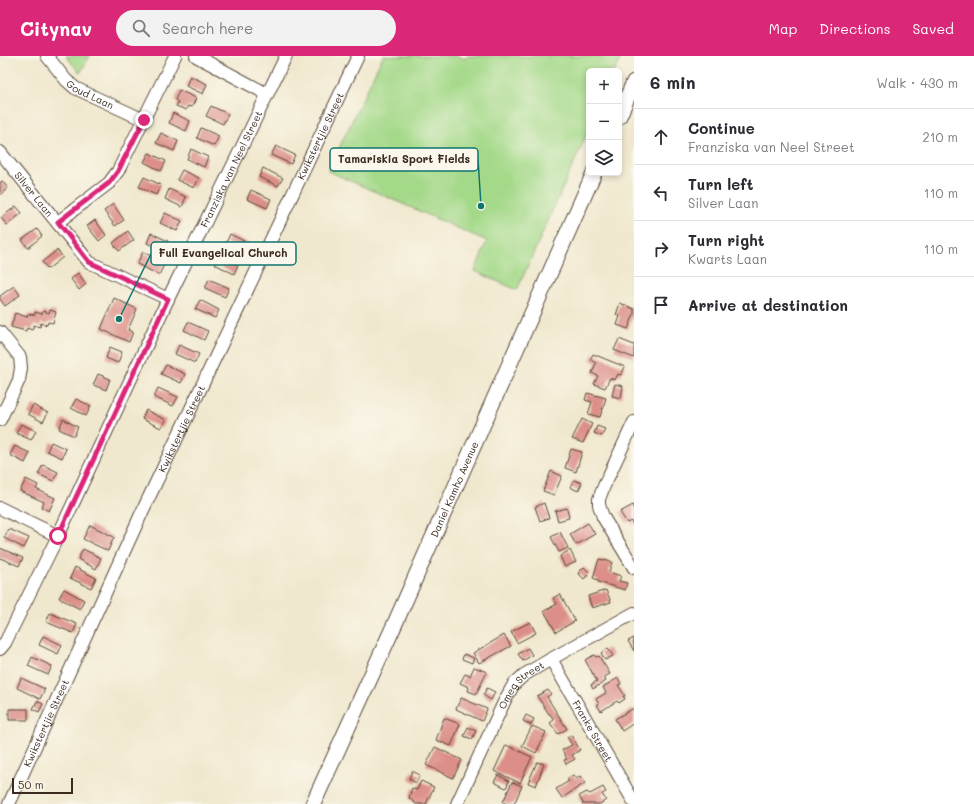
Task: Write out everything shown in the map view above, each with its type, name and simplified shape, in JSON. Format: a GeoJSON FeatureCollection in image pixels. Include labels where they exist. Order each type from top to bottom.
{"type":"FeatureCollection","features":[{"type":"Feature","properties":{"kind":"main road"},"geometry":{"type":"LineString","coordinates":[[622,109],[634,82]]}},
{"type":"Feature","properties":{"kind":"main road","name":"Daniel Kamho Avenue"},"geometry":{"type":"LineString","coordinates":[[313,804],[397,619],[593,176]]}},
{"type":"Feature","properties":{"kind":"street","name":"Goud Laan"},"geometry":{"type":"LineString","coordinates":[[47,56],[66,80],[75,88],[144,120]]}},
{"type":"Feature","properties":{"kind":"street"},"geometry":{"type":"LineString","coordinates":[[58,222],[109,183],[118,171],[175,56]]}},
{"type":"Feature","properties":{"kind":"street"},"geometry":{"type":"LineString","coordinates":[[196,56],[267,94]]}},
{"type":"Feature","properties":{"kind":"street","name":"Franziska van Neel Street"},"geometry":{"type":"LineString","coordinates":[[0,649],[5,643],[58,536],[168,299],[286,56]]}},
{"type":"Feature","properties":{"kind":"street","name":"Kwikstertjie Street"},"geometry":{"type":"LineString","coordinates":[[9,804],[143,510],[358,56]]}},
{"type":"Feature","properties":{"kind":"street","name":"Silver Laan"},"geometry":{"type":"LineString","coordinates":[[0,152],[89,262],[168,299]]}},
{"type":"Feature","properties":{"kind":"street"},"geometry":{"type":"LineString","coordinates":[[0,332],[20,357],[21,368],[19,380],[0,420]]}},
{"type":"Feature","properties":{"kind":"street"},"geometry":{"type":"LineString","coordinates":[[634,422],[604,486],[599,506],[603,517],[634,568]]}},
{"type":"Feature","properties":{"kind":"street"},"geometry":{"type":"LineString","coordinates":[[0,508],[58,536]]}},
{"type":"Feature","properties":{"kind":"street","name":"Omeg Street"},"geometry":{"type":"LineString","coordinates":[[457,804],[505,700],[514,684],[524,675],[634,612]]}},
{"type":"Feature","properties":{"kind":"street","name":"Franke Street"},"geometry":{"type":"LineString","coordinates":[[551,659],[634,802]]}},
{"type":"Feature","properties":{"kind":"green space"},"geometry":{"type":"Polygon","coordinates":[[[66,56],[90,56],[80,73],[66,56]]]}},
{"type":"Feature","properties":{"kind":"green space"},"geometry":{"type":"Polygon","coordinates":[[[383,56],[458,56],[465,59],[467,56],[621,56],[616,68],[586,68],[586,136],[517,290],[475,271],[487,241],[328,171],[383,56]]]}},
{"type":"Feature","properties":{"kind":"building"},"geometry":{"type":"Polygon","coordinates":[[[190,76],[207,84],[203,94],[186,86],[190,76]]]}},
{"type":"Feature","properties":{"kind":"building"},"geometry":{"type":"Polygon","coordinates":[[[179,90],[196,98],[192,107],[188,106],[186,110],[176,106],[178,102],[175,100],[179,90]]]}},
{"type":"Feature","properties":{"kind":"building"},"geometry":{"type":"Polygon","coordinates":[[[211,106],[228,114],[223,124],[206,116],[211,106]]]}},
{"type":"Feature","properties":{"kind":"building"},"geometry":{"type":"Polygon","coordinates":[[[173,113],[190,121],[186,131],[169,123],[173,113]]]}},
{"type":"Feature","properties":{"kind":"building"},"geometry":{"type":"Polygon","coordinates":[[[201,128],[219,136],[214,146],[197,138],[201,128]]]}},
{"type":"Feature","properties":{"kind":"building"},"geometry":{"type":"Polygon","coordinates":[[[161,133],[178,141],[174,151],[156,143],[161,133]]]}},
{"type":"Feature","properties":{"kind":"building"},"geometry":{"type":"Polygon","coordinates":[[[276,146],[295,155],[291,164],[271,155],[276,146]]]}},
{"type":"Feature","properties":{"kind":"building"},"geometry":{"type":"Polygon","coordinates":[[[191,149],[208,157],[204,167],[187,159],[191,149]]]}},
{"type":"Feature","properties":{"kind":"building"},"geometry":{"type":"Polygon","coordinates":[[[149,153],[166,161],[161,171],[144,162],[149,153]]]}},
{"type":"Feature","properties":{"kind":"building"},"geometry":{"type":"Polygon","coordinates":[[[263,168],[283,178],[278,186],[259,177],[263,168]]]}},
{"type":"Feature","properties":{"kind":"building"},"geometry":{"type":"Polygon","coordinates":[[[182,170],[199,178],[194,188],[177,180],[182,170]]]}},
{"type":"Feature","properties":{"kind":"building"},"geometry":{"type":"Polygon","coordinates":[[[144,177],[161,185],[156,195],[139,187],[144,177]]]}},
{"type":"Feature","properties":{"kind":"building"},"geometry":{"type":"Polygon","coordinates":[[[2,181],[8,188],[0,195],[0,183],[2,181]]]}},
{"type":"Feature","properties":{"kind":"building"},"geometry":{"type":"Polygon","coordinates":[[[169,189],[186,197],[182,207],[165,199],[169,189]]]}},
{"type":"Feature","properties":{"kind":"building"},"geometry":{"type":"Polygon","coordinates":[[[251,190],[271,199],[267,208],[247,199],[251,190]]]}},
{"type":"Feature","properties":{"kind":"building"},"geometry":{"type":"Polygon","coordinates":[[[113,204],[124,220],[115,226],[104,211],[113,204]]]}},
{"type":"Feature","properties":{"kind":"building"},"geometry":{"type":"Polygon","coordinates":[[[16,206],[22,213],[7,225],[1,218],[16,206]]]}},
{"type":"Feature","properties":{"kind":"building"},"geometry":{"type":"Polygon","coordinates":[[[165,213],[182,221],[177,231],[160,223],[165,213]]]}},
{"type":"Feature","properties":{"kind":"building"},"geometry":{"type":"Polygon","coordinates":[[[95,220],[106,235],[99,241],[87,226],[95,220]]]}},
{"type":"Feature","properties":{"kind":"building"},"geometry":{"type":"Polygon","coordinates":[[[37,229],[42,236],[28,248],[22,240],[37,229]]]}},
{"type":"Feature","properties":{"kind":"building"},"geometry":{"type":"Polygon","coordinates":[[[128,231],[134,240],[119,251],[113,243],[128,231]]]}},
{"type":"Feature","properties":{"kind":"building"},"geometry":{"type":"Polygon","coordinates":[[[151,233],[168,241],[164,251],[147,243],[151,233]]]}},
{"type":"Feature","properties":{"kind":"building"},"geometry":{"type":"Polygon","coordinates":[[[230,234],[250,244],[245,252],[226,243],[230,234]]]}},
{"type":"Feature","properties":{"kind":"building"},"geometry":{"type":"Polygon","coordinates":[[[57,250],[63,257],[48,269],[42,262],[57,250]]]}},
{"type":"Feature","properties":{"kind":"building"},"geometry":{"type":"Polygon","coordinates":[[[143,252],[165,263],[159,275],[137,264],[143,252]]]}},
{"type":"Feature","properties":{"kind":"building"},"geometry":{"type":"Polygon","coordinates":[[[219,256],[238,265],[234,274],[215,264],[219,256]]]}},
{"type":"Feature","properties":{"kind":"building"},"geometry":{"type":"Polygon","coordinates":[[[78,273],[86,284],[79,290],[71,279],[78,273]]]}},
{"type":"Feature","properties":{"kind":"building"},"geometry":{"type":"Polygon","coordinates":[[[209,279],[229,288],[225,297],[205,288],[209,279]]]}},
{"type":"Feature","properties":{"kind":"building"},"geometry":{"type":"Polygon","coordinates":[[[14,286],[20,295],[5,306],[0,299],[0,296],[14,286]]]}},
{"type":"Feature","properties":{"kind":"building"},"geometry":{"type":"Polygon","coordinates":[[[114,298],[137,309],[128,330],[133,332],[129,342],[101,329],[114,298]]]}},
{"type":"Feature","properties":{"kind":"building"},"geometry":{"type":"Polygon","coordinates":[[[200,300],[219,310],[215,318],[195,309],[200,300]]]}},
{"type":"Feature","properties":{"kind":"building"},"geometry":{"type":"Polygon","coordinates":[[[620,303],[634,309],[634,314],[628,329],[617,325],[620,316],[616,315],[620,303]]]}},
{"type":"Feature","properties":{"kind":"building"},"geometry":{"type":"Polygon","coordinates":[[[50,310],[56,312],[53,323],[48,322],[47,325],[41,323],[40,327],[34,325],[32,330],[27,328],[26,331],[11,327],[15,313],[27,317],[28,314],[35,315],[35,312],[42,314],[43,311],[49,313],[50,310]]]}},
{"type":"Feature","properties":{"kind":"building"},"geometry":{"type":"Polygon","coordinates":[[[188,322],[208,331],[204,340],[184,330],[188,322]]]}},
{"type":"Feature","properties":{"kind":"building"},"geometry":{"type":"Polygon","coordinates":[[[619,339],[634,345],[634,358],[614,350],[619,339]]]}},
{"type":"Feature","properties":{"kind":"building"},"geometry":{"type":"Polygon","coordinates":[[[179,345],[199,354],[195,363],[175,354],[179,345]]]}},
{"type":"Feature","properties":{"kind":"building"},"geometry":{"type":"Polygon","coordinates":[[[110,347],[122,352],[118,363],[106,358],[110,347]]]}},
{"type":"Feature","properties":{"kind":"building"},"geometry":{"type":"Polygon","coordinates":[[[593,354],[625,367],[621,375],[618,374],[615,380],[610,378],[605,388],[594,384],[598,376],[592,373],[596,363],[590,360],[593,354]]]}},
{"type":"Feature","properties":{"kind":"building"},"geometry":{"type":"Polygon","coordinates":[[[166,365],[185,374],[181,383],[161,374],[166,365]]]}},
{"type":"Feature","properties":{"kind":"building"},"geometry":{"type":"Polygon","coordinates":[[[98,374],[110,379],[106,390],[93,385],[98,374]]]}},
{"type":"Feature","properties":{"kind":"building"},"geometry":{"type":"Polygon","coordinates":[[[615,384],[623,386],[621,398],[612,396],[615,384]]]}},
{"type":"Feature","properties":{"kind":"building"},"geometry":{"type":"Polygon","coordinates":[[[158,388],[178,397],[173,406],[154,397],[158,388]]]}},
{"type":"Feature","properties":{"kind":"building"},"geometry":{"type":"Polygon","coordinates":[[[587,393],[606,398],[600,417],[588,414],[592,402],[585,400],[587,393]]]}},
{"type":"Feature","properties":{"kind":"building"},"geometry":{"type":"Polygon","coordinates":[[[76,399],[91,406],[86,416],[71,408],[76,399]]]}},
{"type":"Feature","properties":{"kind":"building"},"geometry":{"type":"Polygon","coordinates":[[[33,405],[48,413],[43,422],[28,414],[33,405]]]}},
{"type":"Feature","properties":{"kind":"building"},"geometry":{"type":"Polygon","coordinates":[[[146,410],[166,420],[161,428],[142,419],[146,410]]]}},
{"type":"Feature","properties":{"kind":"building"},"geometry":{"type":"Polygon","coordinates":[[[63,419],[78,427],[74,436],[59,429],[63,419]]]}},
{"type":"Feature","properties":{"kind":"building"},"geometry":{"type":"Polygon","coordinates":[[[582,419],[592,424],[583,443],[572,439],[582,419]]]}},
{"type":"Feature","properties":{"kind":"building"},"geometry":{"type":"Polygon","coordinates":[[[21,424],[36,431],[31,440],[16,433],[21,424]]]}},
{"type":"Feature","properties":{"kind":"building"},"geometry":{"type":"Polygon","coordinates":[[[597,426],[605,429],[602,436],[594,433],[597,426]]]}},
{"type":"Feature","properties":{"kind":"building"},"geometry":{"type":"Polygon","coordinates":[[[51,442],[66,449],[62,458],[47,451],[51,442]]]}},
{"type":"Feature","properties":{"kind":"building"},"geometry":{"type":"Polygon","coordinates":[[[15,446],[30,453],[25,463],[10,455],[15,446]]]}},
{"type":"Feature","properties":{"kind":"building"},"geometry":{"type":"Polygon","coordinates":[[[571,449],[582,452],[576,472],[565,468],[571,449]]]}},
{"type":"Feature","properties":{"kind":"building"},"geometry":{"type":"Polygon","coordinates":[[[43,465],[58,472],[53,481],[38,474],[43,465]]]}},
{"type":"Feature","properties":{"kind":"building"},"geometry":{"type":"Polygon","coordinates":[[[551,471],[562,476],[554,495],[543,491],[551,471]]]}},
{"type":"Feature","properties":{"kind":"building"},"geometry":{"type":"Polygon","coordinates":[[[26,479],[38,485],[36,489],[55,498],[49,511],[41,507],[44,502],[20,491],[26,479]]]}},
{"type":"Feature","properties":{"kind":"building"},"geometry":{"type":"Polygon","coordinates":[[[574,480],[582,483],[578,491],[570,487],[574,480]]]}},
{"type":"Feature","properties":{"kind":"building"},"geometry":{"type":"Polygon","coordinates":[[[544,503],[549,518],[540,521],[535,507],[544,503]]]}},
{"type":"Feature","properties":{"kind":"building"},"geometry":{"type":"Polygon","coordinates":[[[633,505],[634,527],[631,521],[627,523],[620,512],[633,505]]]}},
{"type":"Feature","properties":{"kind":"building"},"geometry":{"type":"Polygon","coordinates":[[[567,508],[569,518],[558,521],[555,511],[567,508]]]}},
{"type":"Feature","properties":{"kind":"building"},"geometry":{"type":"Polygon","coordinates":[[[588,523],[595,534],[576,545],[570,534],[588,523]]]}},
{"type":"Feature","properties":{"kind":"building"},"geometry":{"type":"Polygon","coordinates":[[[90,525],[114,537],[108,551],[83,539],[90,525]]]}},
{"type":"Feature","properties":{"kind":"building"},"geometry":{"type":"Polygon","coordinates":[[[9,529],[29,538],[24,548],[4,538],[9,529]]]}},
{"type":"Feature","properties":{"kind":"building"},"geometry":{"type":"Polygon","coordinates":[[[560,532],[568,548],[559,552],[551,537],[560,532]]]}},
{"type":"Feature","properties":{"kind":"building"},"geometry":{"type":"Polygon","coordinates":[[[0,548],[23,558],[19,566],[0,558],[0,548]]]}},
{"type":"Feature","properties":{"kind":"building"},"geometry":{"type":"Polygon","coordinates":[[[83,549],[101,558],[96,569],[78,559],[83,549]]]}},
{"type":"Feature","properties":{"kind":"building"},"geometry":{"type":"Polygon","coordinates":[[[570,550],[576,562],[565,567],[560,556],[570,550]]]}},
{"type":"Feature","properties":{"kind":"building"},"geometry":{"type":"Polygon","coordinates":[[[599,559],[612,562],[609,572],[621,576],[619,581],[627,583],[625,590],[598,582],[598,580],[593,578],[599,559]]]}},
{"type":"Feature","properties":{"kind":"building"},"geometry":{"type":"Polygon","coordinates":[[[75,567],[96,578],[91,588],[70,578],[75,567]]]}},
{"type":"Feature","properties":{"kind":"building"},"geometry":{"type":"Polygon","coordinates":[[[584,567],[590,573],[584,579],[578,573],[584,567]]]}},
{"type":"Feature","properties":{"kind":"building"},"geometry":{"type":"Polygon","coordinates":[[[64,589],[84,600],[80,609],[59,598],[64,589]]]}},
{"type":"Feature","properties":{"kind":"building"},"geometry":{"type":"Polygon","coordinates":[[[606,590],[611,602],[592,608],[588,596],[606,590]]]}},
{"type":"Feature","properties":{"kind":"building"},"geometry":{"type":"Polygon","coordinates":[[[560,594],[575,621],[556,632],[544,611],[557,604],[553,598],[560,594]]]}},
{"type":"Feature","properties":{"kind":"building"},"geometry":{"type":"Polygon","coordinates":[[[50,613],[77,624],[73,633],[46,622],[50,613]]]}},
{"type":"Feature","properties":{"kind":"building"},"geometry":{"type":"Polygon","coordinates":[[[530,622],[536,633],[517,643],[511,632],[530,622]]]}},
{"type":"Feature","properties":{"kind":"building"},"geometry":{"type":"Polygon","coordinates":[[[504,635],[511,646],[479,663],[473,653],[504,635]]]}},
{"type":"Feature","properties":{"kind":"building"},"geometry":{"type":"Polygon","coordinates":[[[43,636],[62,645],[58,654],[39,645],[43,636]]]}},
{"type":"Feature","properties":{"kind":"building"},"geometry":{"type":"Polygon","coordinates":[[[634,638],[634,651],[628,641],[634,638]]]}},
{"type":"Feature","properties":{"kind":"building"},"geometry":{"type":"Polygon","coordinates":[[[528,648],[532,655],[523,661],[518,654],[528,648]]]}},
{"type":"Feature","properties":{"kind":"building"},"geometry":{"type":"Polygon","coordinates":[[[608,648],[613,656],[605,660],[601,653],[608,648]]]}},
{"type":"Feature","properties":{"kind":"building"},"geometry":{"type":"Polygon","coordinates":[[[464,654],[474,658],[472,663],[462,659],[464,654]]]}},
{"type":"Feature","properties":{"kind":"building"},"geometry":{"type":"Polygon","coordinates":[[[594,655],[596,657],[599,656],[610,674],[604,677],[606,681],[593,689],[591,685],[597,681],[585,660],[594,655]]]}},
{"type":"Feature","properties":{"kind":"building"},"geometry":{"type":"Polygon","coordinates":[[[32,657],[52,666],[48,675],[28,666],[32,657]]]}},
{"type":"Feature","properties":{"kind":"building"},"geometry":{"type":"Polygon","coordinates":[[[474,667],[487,672],[476,694],[468,691],[469,687],[460,683],[465,674],[470,676],[474,667]]]}},
{"type":"Feature","properties":{"kind":"building"},"geometry":{"type":"Polygon","coordinates":[[[21,678],[45,689],[40,699],[17,688],[21,678]]]}},
{"type":"Feature","properties":{"kind":"building"},"geometry":{"type":"Polygon","coordinates":[[[618,678],[621,684],[618,685],[625,696],[623,696],[625,699],[619,703],[617,701],[601,711],[597,705],[599,704],[596,699],[606,693],[603,687],[618,678]]]}},
{"type":"Feature","properties":{"kind":"building"},"geometry":{"type":"Polygon","coordinates":[[[487,688],[495,692],[491,700],[483,695],[487,688]]]}},
{"type":"Feature","properties":{"kind":"building"},"geometry":{"type":"Polygon","coordinates":[[[548,690],[551,694],[547,697],[567,729],[558,734],[550,723],[554,720],[537,696],[548,690]]]}},
{"type":"Feature","properties":{"kind":"building"},"geometry":{"type":"Polygon","coordinates":[[[461,698],[487,709],[482,721],[456,709],[461,698]]]}},
{"type":"Feature","properties":{"kind":"building"},"geometry":{"type":"Polygon","coordinates":[[[37,701],[43,704],[39,712],[33,709],[37,701]]]}},
{"type":"Feature","properties":{"kind":"building"},"geometry":{"type":"Polygon","coordinates":[[[634,708],[634,723],[622,731],[615,719],[634,708]]]}},
{"type":"Feature","properties":{"kind":"building"},"geometry":{"type":"Polygon","coordinates":[[[9,709],[28,709],[28,720],[9,720],[9,709]]]}},
{"type":"Feature","properties":{"kind":"building"},"geometry":{"type":"Polygon","coordinates":[[[526,715],[534,719],[531,725],[523,721],[526,715]]]}},
{"type":"Feature","properties":{"kind":"building"},"geometry":{"type":"Polygon","coordinates":[[[444,718],[460,724],[451,746],[436,740],[444,718]]]}},
{"type":"Feature","properties":{"kind":"building"},"geometry":{"type":"Polygon","coordinates":[[[532,726],[546,732],[536,753],[522,746],[532,726]]]}},
{"type":"Feature","properties":{"kind":"building"},"geometry":{"type":"Polygon","coordinates":[[[468,727],[476,731],[472,739],[464,736],[468,727]]]}},
{"type":"Feature","properties":{"kind":"building"},"geometry":{"type":"Polygon","coordinates":[[[571,735],[580,750],[572,755],[575,759],[566,764],[564,760],[567,759],[562,750],[572,745],[567,737],[571,735]]]}},
{"type":"Feature","properties":{"kind":"building"},"geometry":{"type":"Polygon","coordinates":[[[506,745],[532,757],[520,783],[494,771],[506,745]]]}},
{"type":"Feature","properties":{"kind":"building"},"geometry":{"type":"Polygon","coordinates":[[[435,747],[462,760],[453,778],[426,765],[435,747]]]}},
{"type":"Feature","properties":{"kind":"building"},"geometry":{"type":"Polygon","coordinates":[[[537,762],[544,764],[536,786],[528,783],[537,762]]]}},
{"type":"Feature","properties":{"kind":"building"},"geometry":{"type":"Polygon","coordinates":[[[412,771],[420,775],[416,783],[409,779],[412,771]]]}},
{"type":"Feature","properties":{"kind":"building"},"geometry":{"type":"Polygon","coordinates":[[[498,775],[509,781],[506,788],[494,782],[498,775]]]}},
{"type":"Feature","properties":{"kind":"building"},"geometry":{"type":"Polygon","coordinates":[[[573,775],[576,779],[580,776],[585,783],[562,798],[556,789],[569,781],[567,779],[573,775]]]}},
{"type":"Feature","properties":{"kind":"building"},"geometry":{"type":"Polygon","coordinates":[[[421,781],[434,787],[426,804],[416,804],[409,798],[412,788],[417,790],[421,781]]]}},
{"type":"Feature","properties":{"kind":"building"},"geometry":{"type":"Polygon","coordinates":[[[512,782],[522,786],[514,804],[507,804],[503,802],[512,782]]]}},
{"type":"Feature","properties":{"kind":"building"},"geometry":{"type":"Polygon","coordinates":[[[603,787],[606,792],[602,794],[606,800],[600,804],[582,804],[583,803],[579,796],[587,792],[590,794],[603,787]]]}},
{"type":"Feature","properties":{"kind":"place","name":"Tamariskia Sport Fields"},"geometry":{"type":"Point","coordinates":[481,206]}},
{"type":"Feature","properties":{"kind":"place","name":"Full Evangelical Church"},"geometry":{"type":"Point","coordinates":[119,319]}},
{"type":"Feature","properties":{"kind":"route"},"geometry":{"type":"LineString","coordinates":[[58,536],[168,299],[89,262],[58,222],[109,183],[118,171],[144,120]]}}]}
